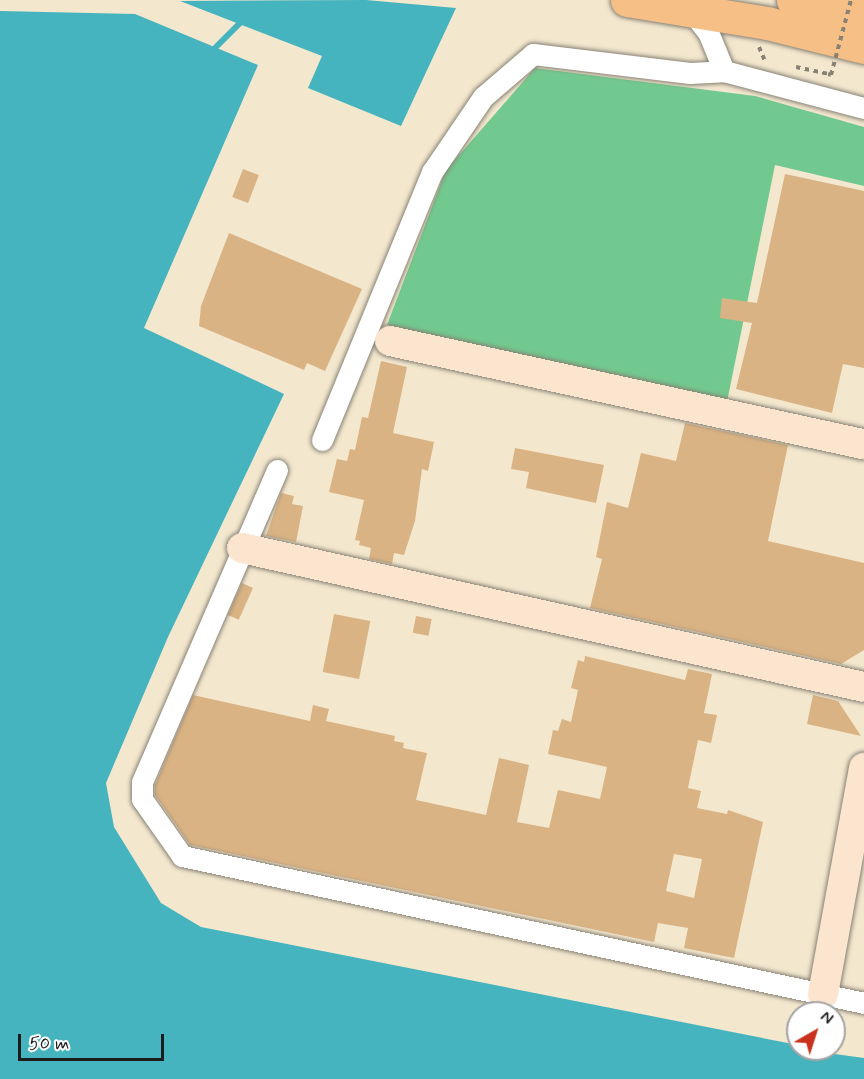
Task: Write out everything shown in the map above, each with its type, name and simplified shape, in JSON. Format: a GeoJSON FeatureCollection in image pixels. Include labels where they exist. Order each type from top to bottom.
{"type":"FeatureCollection","features":[{"type":"Feature","properties":{"kind":"highway"},"geometry":{"type":"LineString","coordinates":[[627,0],[689,8],[864,47]]}},
{"type":"Feature","properties":{"kind":"highway"},"geometry":{"type":"LineString","coordinates":[[793,0],[864,15]]}},
{"type":"Feature","properties":{"kind":"street"},"geometry":{"type":"LineString","coordinates":[[689,8],[708,32],[724,71]]}},
{"type":"Feature","properties":{"kind":"street"},"geometry":{"type":"LineString","coordinates":[[322,440],[432,172],[483,97],[533,54],[690,73],[724,71],[864,108]]}},
{"type":"Feature","properties":{"kind":"street"},"geometry":{"type":"LineString","coordinates":[[390,341],[864,444]]}},
{"type":"Feature","properties":{"kind":"street"},"geometry":{"type":"LineString","coordinates":[[277,470],[142,782],[142,799],[182,855],[864,1003]]}},
{"type":"Feature","properties":{"kind":"street"},"geometry":{"type":"LineString","coordinates":[[242,548],[864,687]]}},
{"type":"Feature","properties":{"kind":"street"},"geometry":{"type":"LineString","coordinates":[[823,994],[864,768]]}},
{"type":"Feature","properties":{"kind":"path"},"geometry":{"type":"LineString","coordinates":[[802,69],[831,75],[851,0]]}},
{"type":"Feature","properties":{"kind":"path"},"geometry":{"type":"LineString","coordinates":[[756,40],[764,60],[769,62]]}},
{"type":"Feature","properties":{"kind":"green space"},"geometry":{"type":"Polygon","coordinates":[[[535,68],[755,96],[864,127],[864,186],[775,165],[727,402],[387,325],[446,170],[535,68]]]}},
{"type":"Feature","properties":{"kind":"water"},"geometry":{"type":"Polygon","coordinates":[[[366,0],[456,8],[401,126],[308,88],[322,56],[180,1],[366,0]]]}},
{"type":"Feature","properties":{"kind":"water"},"geometry":{"type":"Polygon","coordinates":[[[0,11],[135,14],[258,65],[144,328],[284,394],[168,637],[106,783],[114,827],[161,903],[201,927],[786,1043],[786,1061],[846,1061],[846,1056],[864,1058],[864,1079],[0,1079],[0,11]]]}},
{"type":"Feature","properties":{"kind":"building"},"geometry":{"type":"Polygon","coordinates":[[[243,169],[259,175],[248,203],[232,197],[243,169]]]}},
{"type":"Feature","properties":{"kind":"building"},"geometry":{"type":"Polygon","coordinates":[[[785,174],[864,191],[864,368],[843,364],[832,413],[736,389],[752,323],[720,318],[722,298],[757,303],[785,174]]]}},
{"type":"Feature","properties":{"kind":"building"},"geometry":{"type":"Polygon","coordinates":[[[229,233],[362,289],[325,371],[307,363],[304,370],[199,326],[201,306],[229,233]]]}},
{"type":"Feature","properties":{"kind":"building"},"geometry":{"type":"Polygon","coordinates":[[[381,361],[407,367],[393,433],[434,442],[428,471],[422,469],[415,521],[404,555],[394,553],[392,564],[369,559],[371,548],[359,545],[360,541],[355,540],[364,500],[329,492],[337,459],[347,461],[350,449],[355,450],[362,417],[368,418],[381,361]]]}},
{"type":"Feature","properties":{"kind":"building"},"geometry":{"type":"Polygon","coordinates":[[[685,423],[788,445],[768,541],[864,563],[864,650],[841,664],[590,608],[602,559],[596,557],[607,502],[628,508],[641,453],[676,461],[685,423]]]}},
{"type":"Feature","properties":{"kind":"building"},"geometry":{"type":"Polygon","coordinates":[[[515,448],[604,465],[596,503],[526,488],[529,472],[511,469],[515,448]]]}},
{"type":"Feature","properties":{"kind":"building"},"geometry":{"type":"Polygon","coordinates":[[[281,493],[294,496],[292,504],[303,506],[296,542],[266,536],[281,493]]]}},
{"type":"Feature","properties":{"kind":"building"},"geometry":{"type":"Polygon","coordinates":[[[242,583],[253,588],[239,620],[228,615],[242,583]]]}},
{"type":"Feature","properties":{"kind":"building"},"geometry":{"type":"Polygon","coordinates":[[[334,614],[370,621],[359,679],[323,672],[334,614]]]}},
{"type":"Feature","properties":{"kind":"building"},"geometry":{"type":"Polygon","coordinates":[[[416,616],[432,619],[428,636],[413,633],[416,616]]]}},
{"type":"Feature","properties":{"kind":"building"},"geometry":{"type":"Polygon","coordinates":[[[585,656],[685,680],[688,669],[712,674],[704,713],[717,715],[711,743],[698,740],[688,788],[701,791],[697,808],[727,814],[728,810],[763,822],[734,958],[684,948],[688,928],[658,923],[654,942],[190,845],[155,795],[155,785],[193,695],[310,721],[313,705],[329,709],[326,721],[395,736],[394,741],[404,743],[403,748],[427,753],[416,800],[486,815],[499,758],[529,765],[517,822],[549,828],[558,790],[600,799],[607,767],[548,754],[553,730],[558,731],[562,719],[571,722],[578,690],[571,688],[578,660],[584,662],[585,656]],[[674,854],[666,891],[694,898],[702,859],[674,854]]]}},
{"type":"Feature","properties":{"kind":"building"},"geometry":{"type":"Polygon","coordinates":[[[813,695],[838,701],[861,736],[807,724],[813,695]]]}},
{"type":"Feature","properties":{"kind":"waterway"},"geometry":{"type":"LineString","coordinates":[[216,47],[243,20]]}}]}
